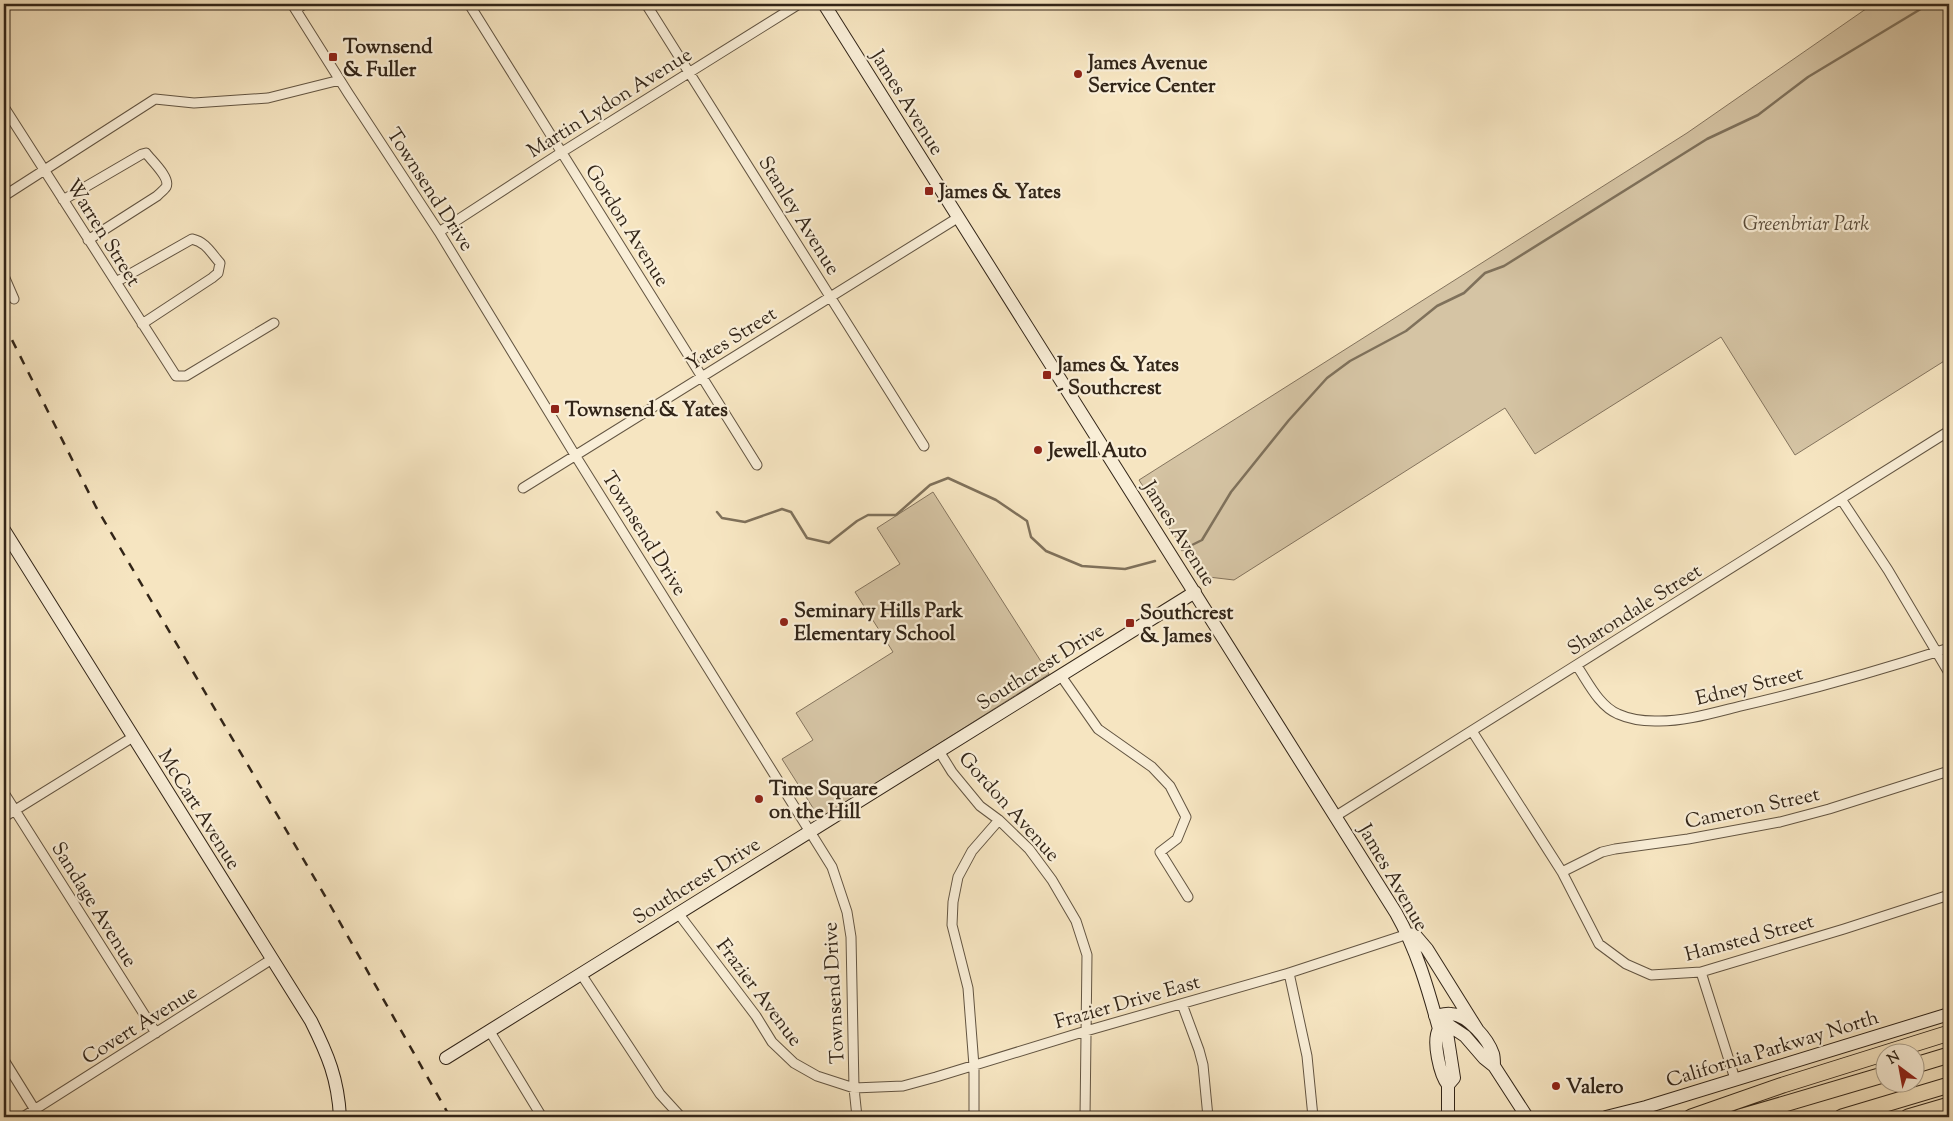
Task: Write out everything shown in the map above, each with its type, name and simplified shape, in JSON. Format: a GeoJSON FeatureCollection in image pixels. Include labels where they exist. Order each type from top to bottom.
{"type":"FeatureCollection","features":[{"type":"Feature","properties":{"kind":"highway"},"geometry":{"type":"LineString","coordinates":[[1692,1117],[1783,1085],[1949,1033]]}},
{"type":"Feature","properties":{"kind":"highway"},"geometry":{"type":"LineString","coordinates":[[1926,1062],[1949,1055]]}},
{"type":"Feature","properties":{"kind":"highway"},"geometry":{"type":"LineString","coordinates":[[1740,1117],[1876,1077]]}},
{"type":"Feature","properties":{"kind":"highway"},"geometry":{"type":"LineString","coordinates":[[1842,1117],[1949,1085]]}},
{"type":"Feature","properties":{"kind":"highway"},"geometry":{"type":"LineString","coordinates":[[1908,1117],[1949,1106]]}},
{"type":"Feature","properties":{"kind":"main road","name":"James Avenue"},"geometry":{"type":"LineString","coordinates":[[824,4],[1336,816],[1408,934],[1421,968],[1438,1029],[1435,1036],[1442,1077],[1448,1085],[1448,1114]]}},
{"type":"Feature","properties":{"kind":"main road","name":"McCart Avenue"},"geometry":{"type":"LineString","coordinates":[[4,530],[303,1006],[330,1060],[336,1084],[340,1117]]}},
{"type":"Feature","properties":{"kind":"main road","name":"Southcrest Drive"},"geometry":{"type":"LineString","coordinates":[[446,1058],[1195,592]]}},
{"type":"Feature","properties":{"kind":"main road"},"geometry":{"type":"LineString","coordinates":[[1408,934],[1415,935],[1427,949],[1493,1053],[1494,1066]]}},
{"type":"Feature","properties":{"kind":"main road","name":"California Parkway North"},"geometry":{"type":"LineString","coordinates":[[1606,1117],[1646,1107],[1949,1014]]}},
{"type":"Feature","properties":{"kind":"main road"},"geometry":{"type":"LineString","coordinates":[[1435,1016],[1457,1015],[1465,1018],[1477,1029]]}},
{"type":"Feature","properties":{"kind":"main road"},"geometry":{"type":"LineString","coordinates":[[1435,1016],[1466,1036],[1484,1058],[1494,1066],[1527,1117]]}},
{"type":"Feature","properties":{"kind":"main road"},"geometry":{"type":"LineString","coordinates":[[1628,1117],[1646,1107]]}},
{"type":"Feature","properties":{"kind":"street"},"geometry":{"type":"LineString","coordinates":[[294,7],[304,4]]}},
{"type":"Feature","properties":{"kind":"street","name":"Gordon Avenue"},"geometry":{"type":"LineString","coordinates":[[470,4],[757,465]]}},
{"type":"Feature","properties":{"kind":"street","name":"Stanley Avenue"},"geometry":{"type":"LineString","coordinates":[[646,4],[924,446]]}},
{"type":"Feature","properties":{"kind":"street","name":"Martin Lydon Avenue"},"geometry":{"type":"LineString","coordinates":[[439,232],[562,152],[799,4]]}},
{"type":"Feature","properties":{"kind":"street","name":"Townsend Drive"},"geometry":{"type":"LineString","coordinates":[[294,7],[439,232],[575,455],[832,867],[847,912],[851,937],[854,1088],[857,1117]]}},
{"type":"Feature","properties":{"kind":"street"},"geometry":{"type":"LineString","coordinates":[[4,196],[155,99],[194,103],[268,98],[340,80]]}},
{"type":"Feature","properties":{"kind":"street","name":"Warren Street"},"geometry":{"type":"LineString","coordinates":[[4,107],[176,376],[186,376],[274,323]]}},
{"type":"Feature","properties":{"kind":"street"},"geometry":{"type":"LineString","coordinates":[[63,200],[142,154],[146,153],[162,172],[167,183],[166,188],[158,196],[88,240]]}},
{"type":"Feature","properties":{"kind":"street","name":"Yates Street"},"geometry":{"type":"LineString","coordinates":[[523,488],[958,217]]}},
{"type":"Feature","properties":{"kind":"street"},"geometry":{"type":"LineString","coordinates":[[116,282],[192,239],[207,246],[220,262],[218,273],[212,278],[142,324]]}},
{"type":"Feature","properties":{"kind":"street"},"geometry":{"type":"LineString","coordinates":[[4,276],[14,299]]}},
{"type":"Feature","properties":{"kind":"street","name":"Sharondale Street"},"geometry":{"type":"LineString","coordinates":[[1336,816],[1949,431]]}},
{"type":"Feature","properties":{"kind":"street"},"geometry":{"type":"LineString","coordinates":[[1841,499],[1888,570],[1949,672]]}},
{"type":"Feature","properties":{"kind":"street","name":"Edney Street"},"geometry":{"type":"LineString","coordinates":[[1577,666],[1601,701],[1610,710],[1643,721],[1657,722],[1699,716],[1775,699],[1949,648]]}},
{"type":"Feature","properties":{"kind":"street"},"geometry":{"type":"LineString","coordinates":[[1061,676],[1098,729],[1152,767],[1170,786],[1186,816],[1177,840],[1160,852],[1188,897]]}},
{"type":"Feature","properties":{"kind":"street","name":"Hamsted Street"},"geometry":{"type":"LineString","coordinates":[[1472,731],[1562,872],[1599,944],[1626,964],[1651,976],[1701,972],[1949,895]]}},
{"type":"Feature","properties":{"kind":"street"},"geometry":{"type":"LineString","coordinates":[[4,817],[133,737]]}},
{"type":"Feature","properties":{"kind":"street","name":"Gordon Avenue"},"geometry":{"type":"LineString","coordinates":[[938,751],[952,772],[980,806],[999,820],[1029,849],[1052,880],[1076,920],[1086,954],[1085,1117]]}},
{"type":"Feature","properties":{"kind":"street","name":"Cameron Street"},"geometry":{"type":"LineString","coordinates":[[1562,872],[1602,852],[1615,848],[1688,839],[1780,822],[1829,810],[1949,772]]}},
{"type":"Feature","properties":{"kind":"street","name":"Sandage Avenue"},"geometry":{"type":"LineString","coordinates":[[4,793],[156,1033]]}},
{"type":"Feature","properties":{"kind":"street"},"geometry":{"type":"LineString","coordinates":[[974,1117],[974,1066],[968,988],[952,925],[953,902],[958,877],[972,851],[999,820]]}},
{"type":"Feature","properties":{"kind":"street","name":"Frazier Avenue"},"geometry":{"type":"LineString","coordinates":[[678,913],[756,1016],[772,1042],[794,1064],[817,1076],[854,1088]]}},
{"type":"Feature","properties":{"kind":"street","name":"Frazier Drive East"},"geometry":{"type":"LineString","coordinates":[[854,1088],[903,1086],[1289,973],[1408,934]]}},
{"type":"Feature","properties":{"kind":"street","name":"Covert Avenue"},"geometry":{"type":"LineString","coordinates":[[23,1117],[272,959]]}},
{"type":"Feature","properties":{"kind":"street"},"geometry":{"type":"LineString","coordinates":[[1701,972],[1735,1079]]}},
{"type":"Feature","properties":{"kind":"street"},"geometry":{"type":"LineString","coordinates":[[1289,973],[1307,1056],[1313,1117]]}},
{"type":"Feature","properties":{"kind":"street"},"geometry":{"type":"LineString","coordinates":[[580,974],[660,1094],[681,1117]]}},
{"type":"Feature","properties":{"kind":"street"},"geometry":{"type":"LineString","coordinates":[[1182,1004],[1200,1050],[1208,1117]]}},
{"type":"Feature","properties":{"kind":"street"},"geometry":{"type":"LineString","coordinates":[[489,1030],[542,1117]]}},
{"type":"Feature","properties":{"kind":"street"},"geometry":{"type":"LineString","coordinates":[[4,1060],[35,1110]]}},
{"type":"Feature","properties":{"kind":"green space","name":"Greenbriar Park"},"geometry":{"type":"Polygon","coordinates":[[[1873,4],[1949,4],[1949,358],[1795,455],[1721,337],[1535,454],[1505,408],[1234,580],[1200,576],[1139,480],[1687,133],[1873,4]]]}},
{"type":"Feature","properties":{"kind":"green space"},"geometry":{"type":"Polygon","coordinates":[[[933,492],[1049,674],[820,819],[782,759],[813,740],[796,713],[893,652],[855,592],[900,564],[877,528],[933,492]]]}},
{"type":"Feature","properties":{"kind":"waterway"},"geometry":{"type":"LineString","coordinates":[[1182,550],[1202,540],[1231,492],[1289,420],[1327,378],[1350,361],[1406,331],[1437,306],[1464,293],[1485,273],[1504,266],[1707,139],[1758,115],[1808,77],[1929,4]]}},
{"type":"Feature","properties":{"kind":"waterway"},"geometry":{"type":"LineString","coordinates":[[717,512],[722,518],[745,522],[782,509],[791,512],[807,538],[829,543],[857,521],[868,515],[896,515],[930,485],[948,478],[996,500],[1027,521],[1031,537],[1046,551],[1082,566],[1125,569],[1155,561]]}},
{"type":"Feature","properties":{"kind":"railway"},"geometry":{"type":"LineString","coordinates":[[4,324],[96,507],[325,896],[450,1117]]}},
{"type":"Feature","properties":{"kind":"place","name":"Townsend & Fuller"},"geometry":{"type":"Point","coordinates":[333,57]}},
{"type":"Feature","properties":{"kind":"place","name":"James Avenue Service Center"},"geometry":{"type":"Point","coordinates":[1078,74]}},
{"type":"Feature","properties":{"kind":"place","name":"James & Yates"},"geometry":{"type":"Point","coordinates":[929,191]}},
{"type":"Feature","properties":{"kind":"place","name":"James & Yates - Southcrest"},"geometry":{"type":"Point","coordinates":[1047,375]}},
{"type":"Feature","properties":{"kind":"place","name":"Townsend & Yates"},"geometry":{"type":"Point","coordinates":[555,409]}},
{"type":"Feature","properties":{"kind":"place","name":"Jewell Auto"},"geometry":{"type":"Point","coordinates":[1038,450]}},
{"type":"Feature","properties":{"kind":"place","name":"Seminary Hills Park Elementary School"},"geometry":{"type":"Point","coordinates":[784,622]}},
{"type":"Feature","properties":{"kind":"place","name":"Southcrest & James"},"geometry":{"type":"Point","coordinates":[1130,623]}},
{"type":"Feature","properties":{"kind":"place","name":"Time Square on the Hill"},"geometry":{"type":"Point","coordinates":[759,799]}},
{"type":"Feature","properties":{"kind":"place","name":"Valero"},"geometry":{"type":"Point","coordinates":[1556,1086]}}]}
